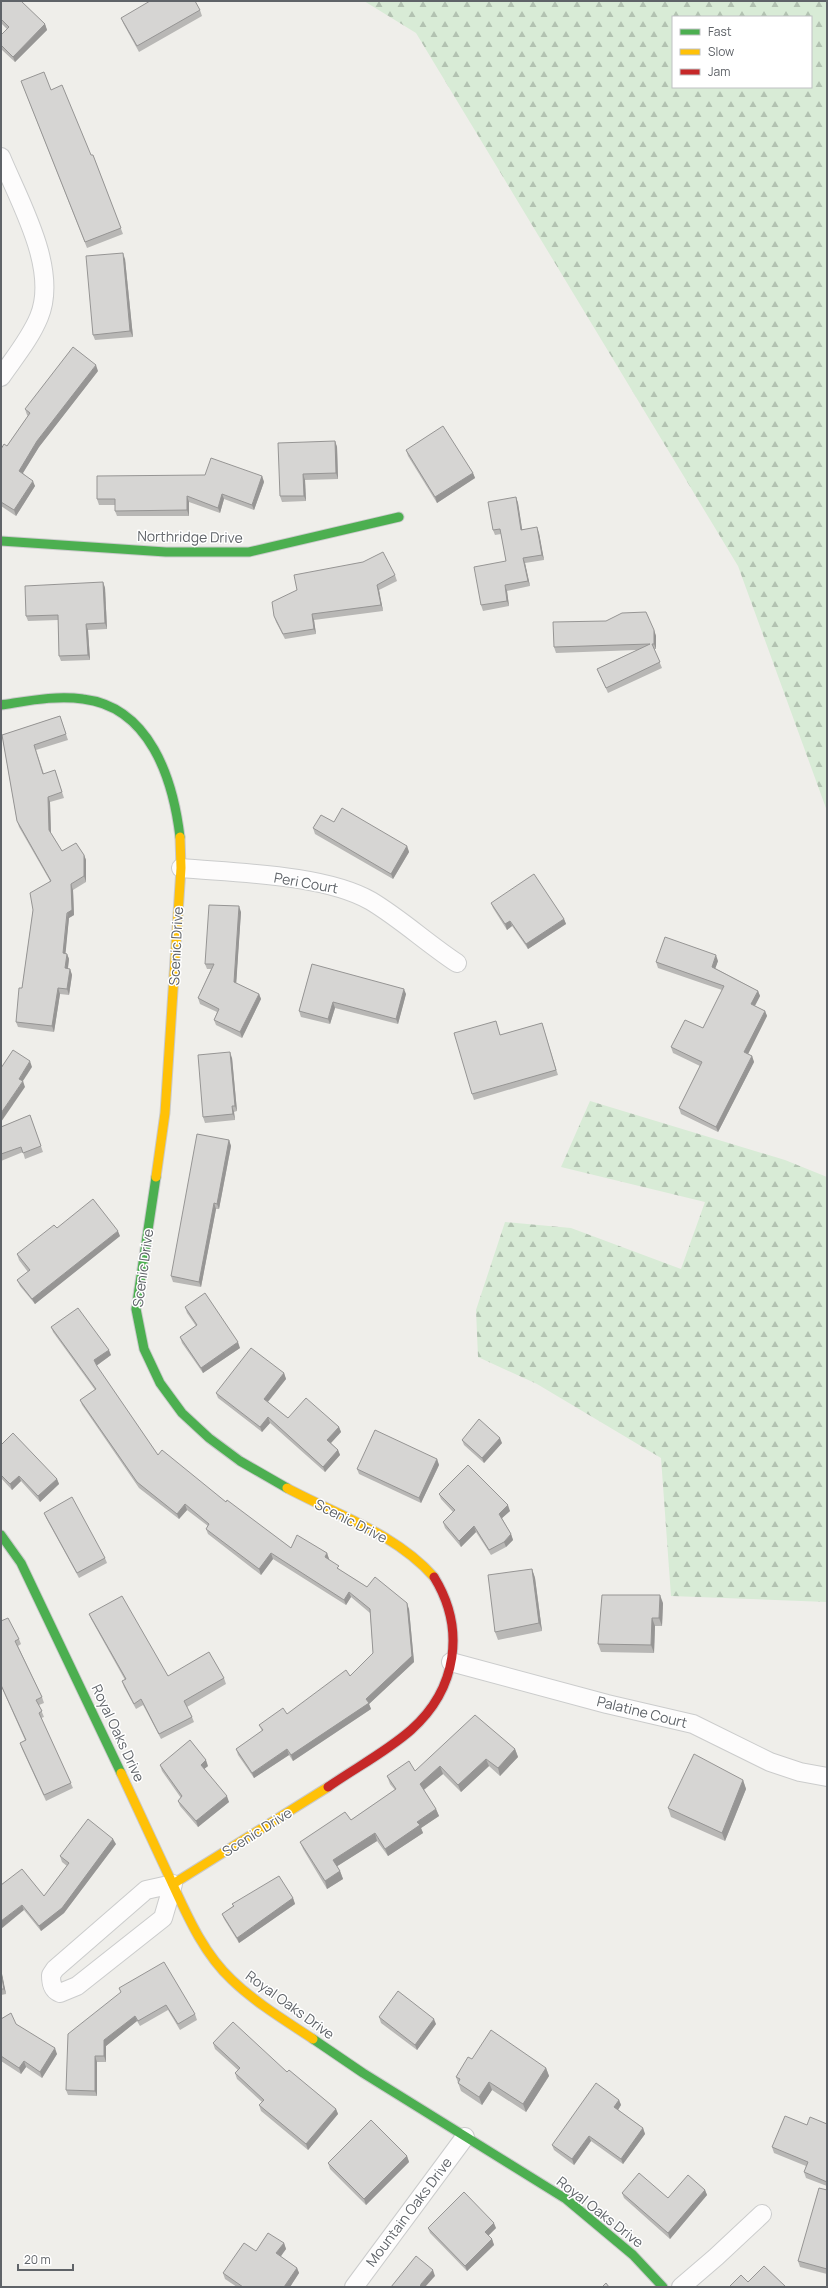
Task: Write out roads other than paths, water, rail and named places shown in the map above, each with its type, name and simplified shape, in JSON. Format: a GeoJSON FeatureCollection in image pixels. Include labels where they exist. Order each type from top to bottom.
{"type":"FeatureCollection","features":[{"type":"Feature","properties":{"kind":"street"},"geometry":{"type":"LineString","coordinates":[[1,157],[35,237],[40,253],[44,289],[40,316],[26,341],[1,377]]}},
{"type":"Feature","properties":{"kind":"street","name":"Northridge Drive"},"geometry":{"type":"LineString","coordinates":[[1,541],[93,548],[230,553],[249,552],[399,517]]}},
{"type":"Feature","properties":{"kind":"street","name":"Scenic Drive"},"geometry":{"type":"LineString","coordinates":[[1,705],[63,697],[101,702],[123,713],[145,736],[164,769],[176,808],[181,848],[181,868],[165,1113],[138,1287],[136,1309],[138,1328],[148,1358],[158,1378],[188,1419],[208,1439],[225,1452],[270,1481],[395,1543],[418,1559],[440,1587],[452,1619],[454,1634],[449,1677],[435,1704],[416,1725],[403,1736],[256,1834],[173,1884],[146,1890],[55,1969],[50,1975],[51,1983],[55,1991],[60,1994],[77,1986],[163,1918],[173,1884]]}},
{"type":"Feature","properties":{"kind":"street","name":"Peri Court"},"geometry":{"type":"LineString","coordinates":[[181,868],[247,874],[336,886],[371,901],[457,963]]}},
{"type":"Feature","properties":{"kind":"street","name":"Royal Oaks Drive"},"geometry":{"type":"LineString","coordinates":[[1,1535],[21,1563],[47,1615],[201,1941],[232,1980],[302,2033],[363,2073],[566,2199],[633,2255],[663,2287]]}},
{"type":"Feature","properties":{"kind":"street","name":"Palatine Court"},"geometry":{"type":"LineString","coordinates":[[451,1662],[607,1704],[694,1724],[770,1762],[800,1772],[827,1777]]}},
{"type":"Feature","properties":{"kind":"street","name":"Mountain Oaks Drive"},"geometry":{"type":"LineString","coordinates":[[354,2287],[465,2137]]}},
{"type":"Feature","properties":{"kind":"street"},"geometry":{"type":"LineString","coordinates":[[681,2287],[762,2214]]}}]}
